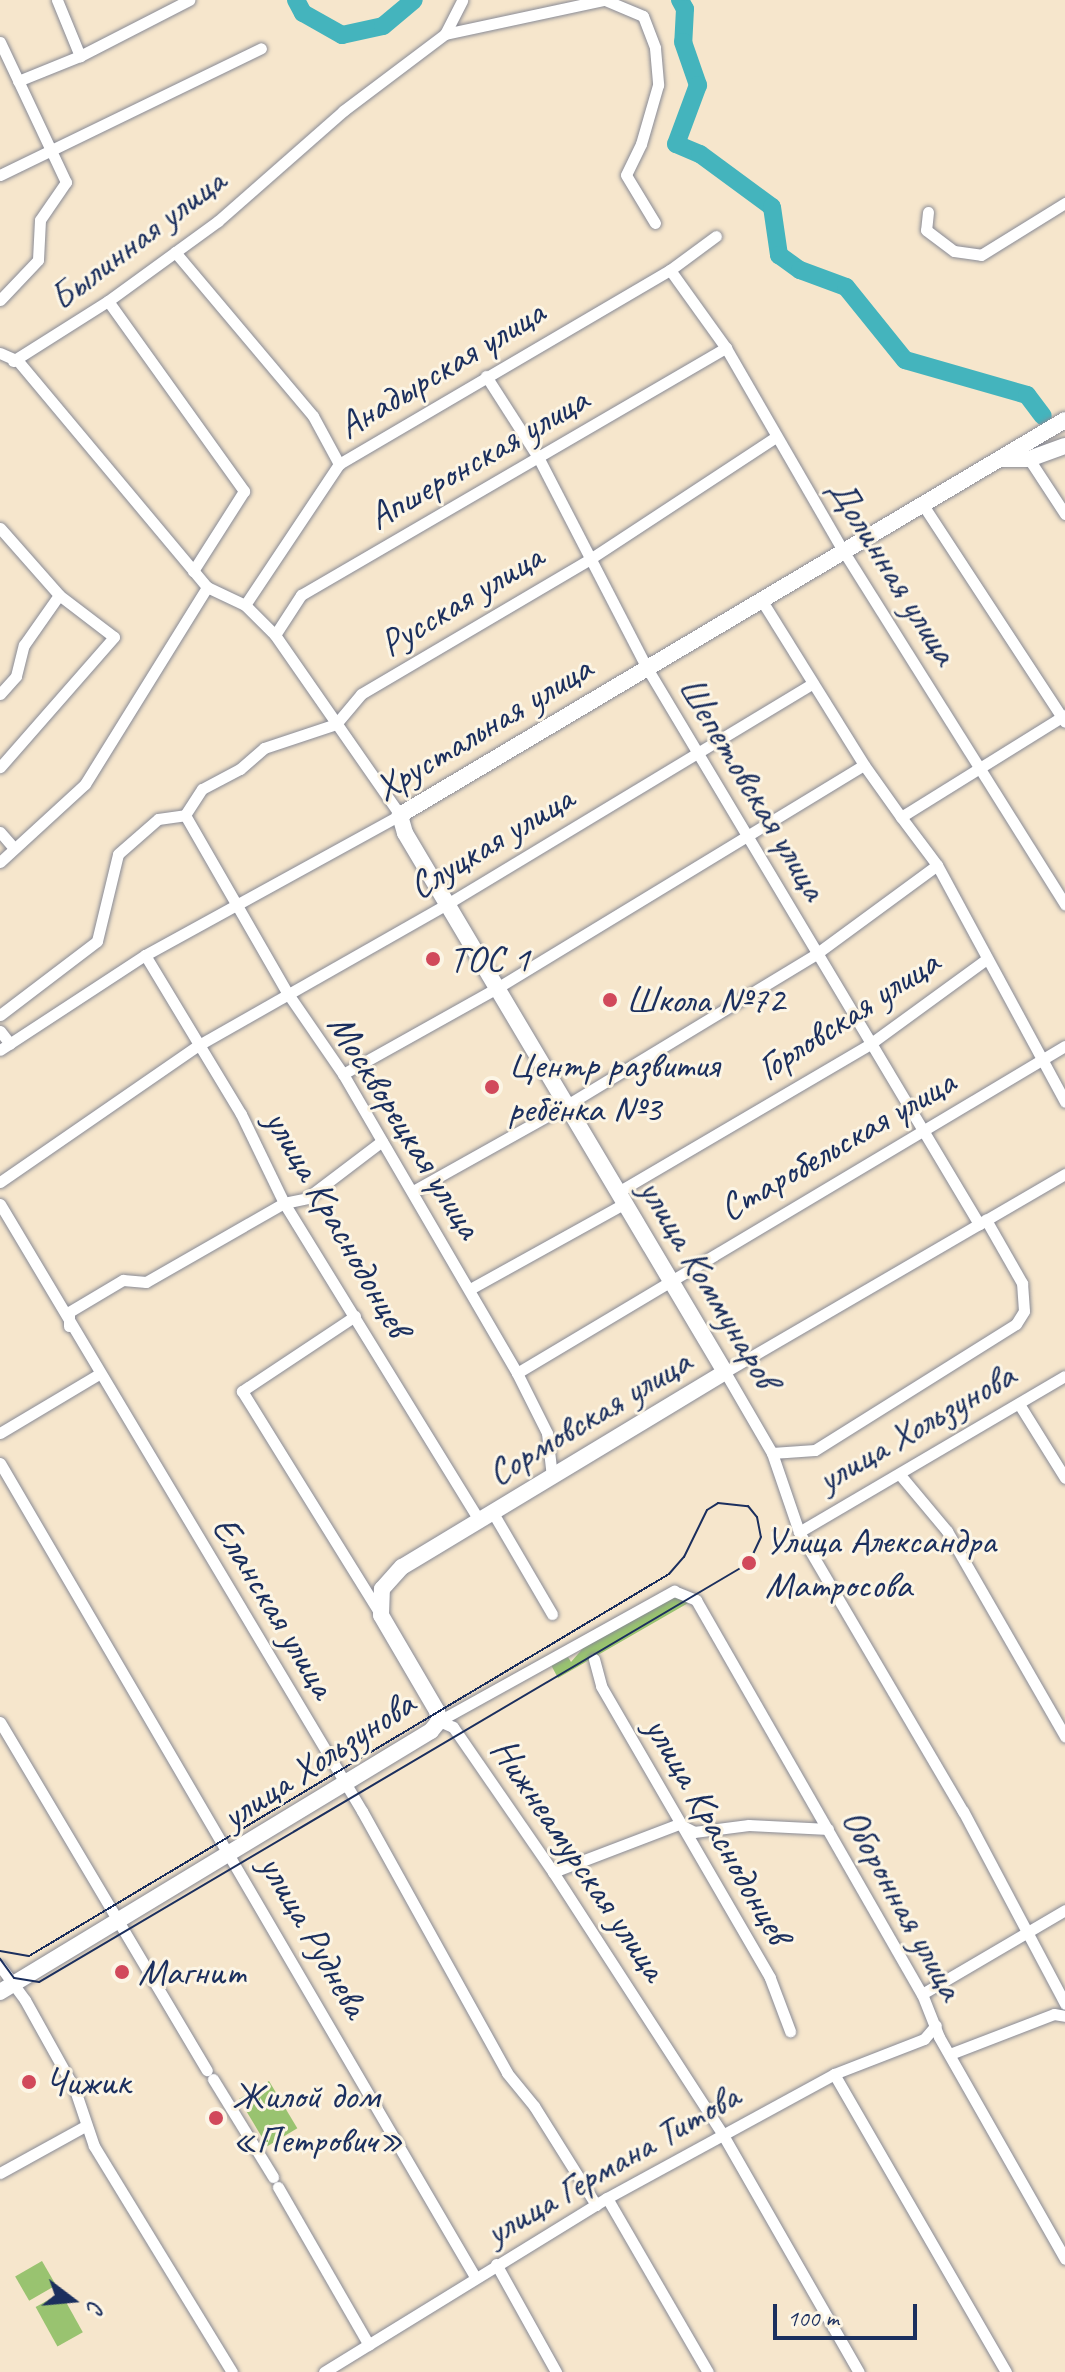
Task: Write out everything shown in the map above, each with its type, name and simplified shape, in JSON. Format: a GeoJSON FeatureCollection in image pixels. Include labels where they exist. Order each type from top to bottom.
{"type":"FeatureCollection","features":[{"type":"Feature","properties":{"kind":"street"},"geometry":{"type":"LineString","coordinates":[[57,0],[80,56]]}},
{"type":"Feature","properties":{"kind":"street"},"geometry":{"type":"LineString","coordinates":[[18,81],[80,56],[189,0]]}},
{"type":"Feature","properties":{"kind":"street"},"geometry":{"type":"LineString","coordinates":[[445,34],[462,0]]}},
{"type":"Feature","properties":{"kind":"street"},"geometry":{"type":"LineString","coordinates":[[445,34],[604,0],[643,16],[655,48],[658,85],[626,175],[655,223]]}},
{"type":"Feature","properties":{"kind":"street","name":"Былинная улица"},"geometry":{"type":"LineString","coordinates":[[18,361],[175,252],[265,180],[343,111],[445,34]]}},
{"type":"Feature","properties":{"kind":"street"},"geometry":{"type":"LineString","coordinates":[[0,42],[3,56],[66,182],[40,220],[38,260],[0,300]]}},
{"type":"Feature","properties":{"kind":"street"},"geometry":{"type":"LineString","coordinates":[[0,175],[261,48]]}},
{"type":"Feature","properties":{"kind":"street"},"geometry":{"type":"LineString","coordinates":[[928,212],[926,230],[954,251],[981,255],[1065,203]]}},
{"type":"Feature","properties":{"kind":"street","name":"Анадырская улица"},"geometry":{"type":"LineString","coordinates":[[245,605],[339,464],[670,270],[716,236]]}},
{"type":"Feature","properties":{"kind":"street"},"geometry":{"type":"LineString","coordinates":[[175,252],[313,416],[339,464]]}},
{"type":"Feature","properties":{"kind":"street","name":"Долинная улица"},"geometry":{"type":"LineString","coordinates":[[670,270],[726,348],[844,552],[1065,904]]}},
{"type":"Feature","properties":{"kind":"street"},"geometry":{"type":"LineString","coordinates":[[108,301],[244,491],[193,571]]}},
{"type":"Feature","properties":{"kind":"street","name":"Апшеронская улица"},"geometry":{"type":"LineString","coordinates":[[275,635],[301,595],[726,348]]}},
{"type":"Feature","properties":{"kind":"street"},"geometry":{"type":"LineString","coordinates":[[0,353],[18,361]]}},
{"type":"Feature","properties":{"kind":"street"},"geometry":{"type":"LineString","coordinates":[[0,360],[18,361]]}},
{"type":"Feature","properties":{"kind":"street","name":"улица Коммунаров"},"geometry":{"type":"LineString","coordinates":[[18,361],[207,587],[245,605],[275,635],[400,815],[447,904],[772,1453],[799,1532]]}},
{"type":"Feature","properties":{"kind":"street","name":"Шепетовская улица"},"geometry":{"type":"LineString","coordinates":[[486,376],[538,457],[647,668],[751,838],[816,954],[921,1129],[1022,1283],[1024,1311],[1016,1324],[815,1450],[772,1453]]}},
{"type":"Feature","properties":{"kind":"street","name":"Хрустальная улица"},"geometry":{"type":"LineString","coordinates":[[5,1047],[62,1005],[145,955],[400,815],[1065,420]]}},
{"type":"Feature","properties":{"kind":"street","name":"Русская улица"},"geometry":{"type":"LineString","coordinates":[[336,724],[361,694],[590,559],[776,437]]}},
{"type":"Feature","properties":{"kind":"street"},"geometry":{"type":"LineString","coordinates":[[1000,459],[1029,459],[1065,446]]}},
{"type":"Feature","properties":{"kind":"street"},"geometry":{"type":"LineString","coordinates":[[1029,459],[1065,514]]}},
{"type":"Feature","properties":{"kind":"street"},"geometry":{"type":"LineString","coordinates":[[901,817],[1064,718],[923,505]]}},
{"type":"Feature","properties":{"kind":"street"},"geometry":{"type":"LineString","coordinates":[[0,528],[59,595],[114,637],[0,767]]}},
{"type":"Feature","properties":{"kind":"street"},"geometry":{"type":"LineString","coordinates":[[0,862],[85,784],[207,587]]}},
{"type":"Feature","properties":{"kind":"street"},"geometry":{"type":"LineString","coordinates":[[0,694],[16,676],[24,645],[59,595]]}},
{"type":"Feature","properties":{"kind":"street"},"geometry":{"type":"LineString","coordinates":[[762,601],[864,765],[937,865],[985,960],[1044,1059],[1065,1102]]}},
{"type":"Feature","properties":{"kind":"street","name":"Слуцкая улица"},"geometry":{"type":"LineString","coordinates":[[0,1182],[197,1046],[447,904],[812,684]]}},
{"type":"Feature","properties":{"kind":"street"},"geometry":{"type":"LineString","coordinates":[[0,1015],[97,941],[118,854],[158,819],[185,815],[202,789],[240,769],[264,748],[336,724]]}},
{"type":"Feature","properties":{"kind":"street"},"geometry":{"type":"LineString","coordinates":[[343,1074],[497,988],[751,838],[864,765]]}},
{"type":"Feature","properties":{"kind":"street","name":"Москворецкая улица"},"geometry":{"type":"LineString","coordinates":[[185,815],[288,994],[343,1074],[413,1191],[517,1373],[547,1433],[552,1477]]}},
{"type":"Feature","properties":{"kind":"street"},"geometry":{"type":"LineString","coordinates":[[0,832],[14,848]]}},
{"type":"Feature","properties":{"kind":"street"},"geometry":{"type":"LineString","coordinates":[[413,1191],[567,1105],[816,954],[937,865]]}},
{"type":"Feature","properties":{"kind":"street","name":"улица Краснодонцев"},"geometry":{"type":"LineString","coordinates":[[145,955],[197,1046],[241,1114],[284,1203],[552,1614]]}},
{"type":"Feature","properties":{"kind":"street","name":"Горловская улица"},"geometry":{"type":"LineString","coordinates":[[470,1289],[870,1044],[985,960]]}},
{"type":"Feature","properties":{"kind":"street"},"geometry":{"type":"LineString","coordinates":[[0,1031],[5,1047]]}},
{"type":"Feature","properties":{"kind":"street","name":"Старобельская улица"},"geometry":{"type":"LineString","coordinates":[[517,1373],[921,1129],[1065,1046]]}},
{"type":"Feature","properties":{"kind":"street"},"geometry":{"type":"LineString","coordinates":[[69,1327],[69,1312],[123,1280],[146,1282],[284,1203],[307,1198],[382,1141]]}},
{"type":"Feature","properties":{"kind":"street","name":"Сормовская улица"},"geometry":{"type":"LineString","coordinates":[[381,1615],[382,1589],[402,1567],[725,1372],[1065,1174]]}},
{"type":"Feature","properties":{"kind":"street","name":"Еланская улица"},"geometry":{"type":"LineString","coordinates":[[0,1204],[69,1327],[345,1783],[507,2073],[534,2106],[596,2205]]}},
{"type":"Feature","properties":{"kind":"street","name":"Нижнеамурская улица"},"geometry":{"type":"LineString","coordinates":[[355,1316],[242,1391],[414,1665],[439,1721],[453,1727],[553,1872],[723,2135],[859,2372]]}},
{"type":"Feature","properties":{"kind":"street"},"geometry":{"type":"LineString","coordinates":[[0,1433],[99,1374]]}},
{"type":"Feature","properties":{"kind":"street","name":"улица Хользунова"},"geometry":{"type":"LineString","coordinates":[[799,1532],[901,1476],[1065,1376]]}},
{"type":"Feature","properties":{"kind":"street"},"geometry":{"type":"LineString","coordinates":[[1019,1404],[1065,1478]]}},
{"type":"Feature","properties":{"kind":"street","name":"улица Руднева"},"geometry":{"type":"LineString","coordinates":[[0,1463],[231,1854],[475,2277]]}},
{"type":"Feature","properties":{"kind":"street"},"geometry":{"type":"LineString","coordinates":[[901,1476],[947,1531],[1065,1736]]}},
{"type":"Feature","properties":{"kind":"street"},"geometry":{"type":"LineString","coordinates":[[799,1532],[963,1811],[1065,2004]]}},
{"type":"Feature","properties":{"kind":"street","name":"улица Хользунова"},"geometry":{"type":"LineString","coordinates":[[6,1988],[418,1741],[439,1721],[674,1591]]}},
{"type":"Feature","properties":{"kind":"street","name":"Оборонная улица"},"geometry":{"type":"LineString","coordinates":[[674,1591],[696,1600],[922,1994],[950,2054],[1065,2259]]}},
{"type":"Feature","properties":{"kind":"street","name":"улица Краснодонцев"},"geometry":{"type":"LineString","coordinates":[[594,1659],[601,1686],[770,1978],[790,2031]]}},
{"type":"Feature","properties":{"kind":"street"},"geometry":{"type":"LineString","coordinates":[[0,1722],[369,2345]]}},
{"type":"Feature","properties":{"kind":"street"},"geometry":{"type":"LineString","coordinates":[[553,1872],[679,1824],[694,1832],[749,1825],[828,1829]]}},
{"type":"Feature","properties":{"kind":"street"},"geometry":{"type":"LineString","coordinates":[[922,1994],[1065,1910]]}},
{"type":"Feature","properties":{"kind":"street"},"geometry":{"type":"LineString","coordinates":[[0,1966],[6,1988],[75,2090],[85,2126],[232,2372]]}},
{"type":"Feature","properties":{"kind":"street"},"geometry":{"type":"LineString","coordinates":[[950,2054],[1054,2014],[1065,2016]]}},
{"type":"Feature","properties":{"kind":"street","name":"улица Германа Титова"},"geometry":{"type":"LineString","coordinates":[[324,2372],[607,2198],[834,2074],[924,2039],[936,2025]]}},
{"type":"Feature","properties":{"kind":"street"},"geometry":{"type":"LineString","coordinates":[[834,2074],[1006,2372]]}},
{"type":"Feature","properties":{"kind":"street"},"geometry":{"type":"LineString","coordinates":[[0,2173],[85,2126]]}},
{"type":"Feature","properties":{"kind":"street"},"geometry":{"type":"LineString","coordinates":[[607,2198],[708,2372]]}},
{"type":"Feature","properties":{"kind":"street"},"geometry":{"type":"LineString","coordinates":[[496,2264],[556,2372]]}},
{"type":"Feature","properties":{"kind":"green space"},"geometry":{"type":"Polygon","coordinates":[[[675,1594],[690,1602],[558,1678],[551,1665],[568,1657],[571,1662],[584,1647],[675,1594]]]}},
{"type":"Feature","properties":{"kind":"green space"},"geometry":{"type":"Polygon","coordinates":[[[269,2081],[297,2128],[267,2146],[239,2099],[269,2081]]]}},
{"type":"Feature","properties":{"kind":"green space"},"geometry":{"type":"Polygon","coordinates":[[[42,2261],[56,2285],[29,2301],[15,2276],[42,2261]]]}},
{"type":"Feature","properties":{"kind":"green space"},"geometry":{"type":"Polygon","coordinates":[[[61,2293],[83,2332],[57,2346],[36,2307],[61,2293]]]}},
{"type":"Feature","properties":{"kind":"waterway"},"geometry":{"type":"LineString","coordinates":[[296,0],[303,13],[342,35],[383,26],[414,0]]}},
{"type":"Feature","properties":{"kind":"waterway"},"geometry":{"type":"LineString","coordinates":[[680,0],[685,9],[683,42],[698,85],[676,144],[700,154],[772,207],[779,255],[800,270],[846,287],[905,360],[1027,395],[1043,416]]}},
{"type":"Feature","properties":{"kind":"tram line"},"geometry":{"type":"LineString","coordinates":[[0,1951],[29,1956],[669,1574],[684,1557],[707,1510],[718,1503],[748,1506],[757,1517],[761,1537],[749,1563],[39,1982],[14,1978],[0,1959]]}},
{"type":"Feature","properties":{"kind":"place","name":"ТОС 1"},"geometry":{"type":"Point","coordinates":[433,959]}},
{"type":"Feature","properties":{"kind":"place","name":"Школа №72"},"geometry":{"type":"Point","coordinates":[610,1000]}},
{"type":"Feature","properties":{"kind":"place","name":"Центр развития ребёнка №3"},"geometry":{"type":"Point","coordinates":[492,1087]}},
{"type":"Feature","properties":{"kind":"place","name":"Улица Александра Матросова"},"geometry":{"type":"Point","coordinates":[749,1563]}},
{"type":"Feature","properties":{"kind":"place","name":"Магнит"},"geometry":{"type":"Point","coordinates":[122,1972]}},
{"type":"Feature","properties":{"kind":"place","name":"Чижик"},"geometry":{"type":"Point","coordinates":[29,2082]}},
{"type":"Feature","properties":{"kind":"place","name":"Жилой дом «Петрович»"},"geometry":{"type":"Point","coordinates":[216,2118]}}]}
